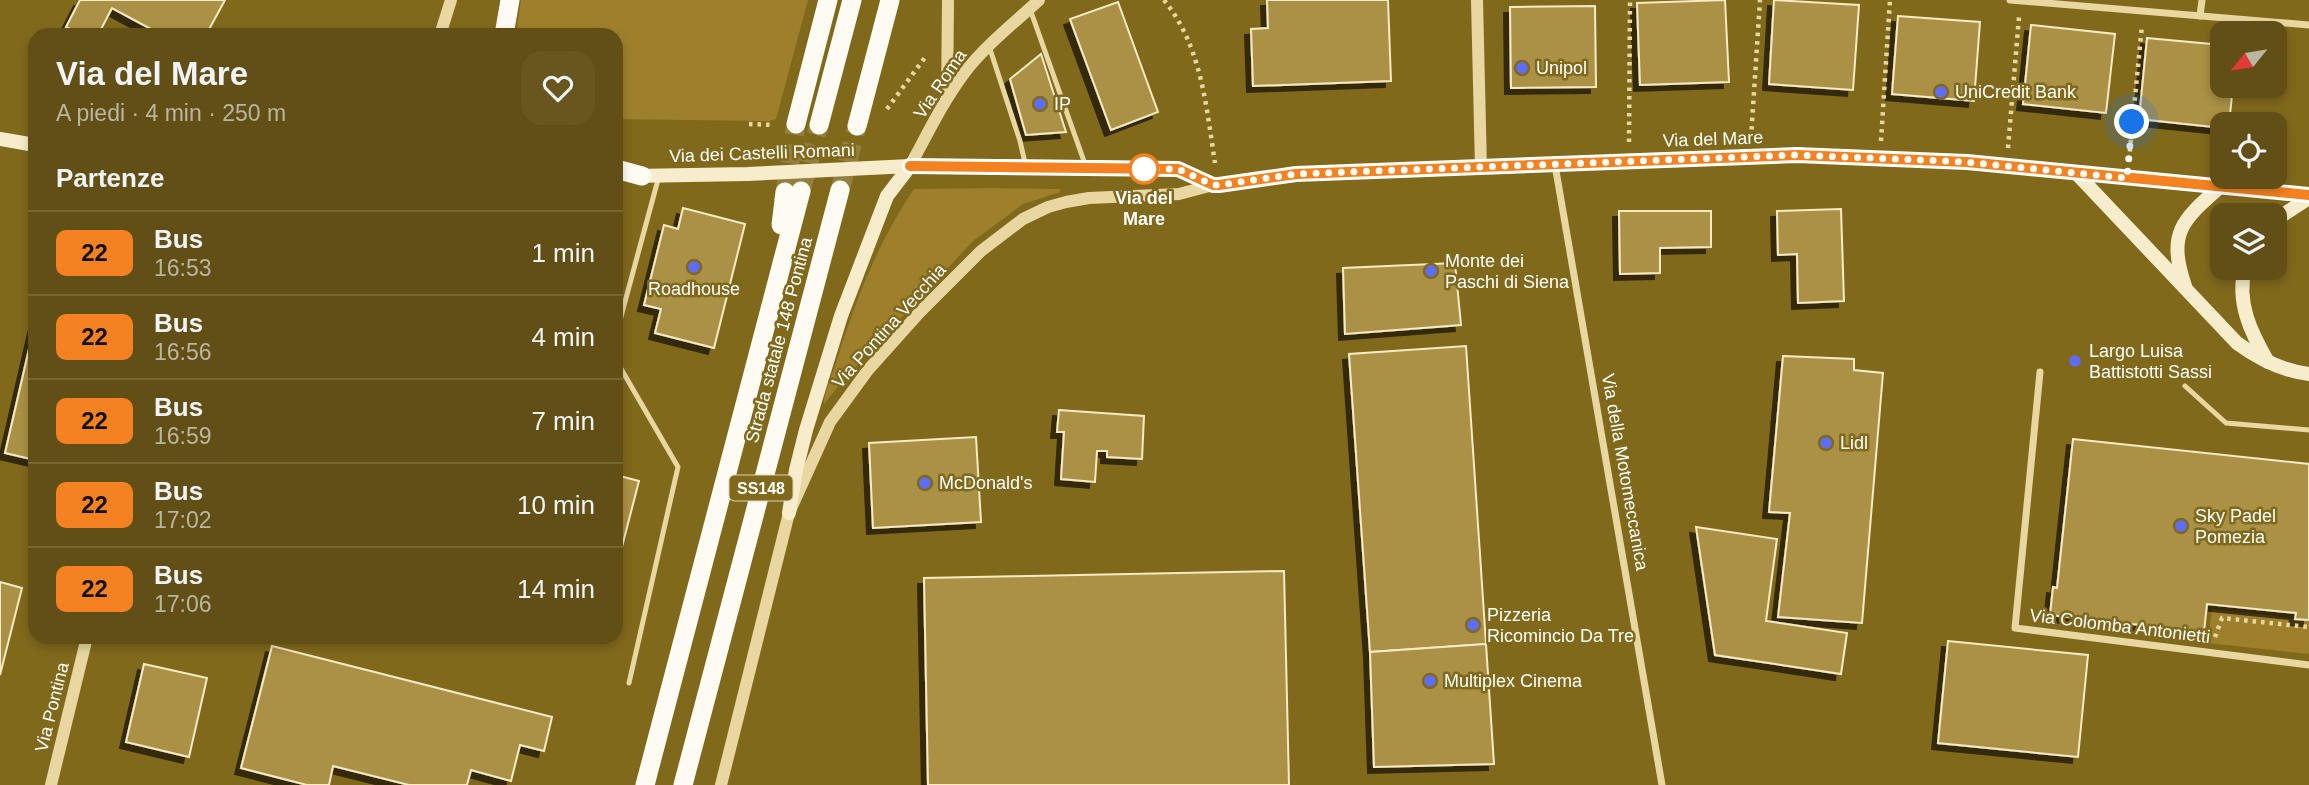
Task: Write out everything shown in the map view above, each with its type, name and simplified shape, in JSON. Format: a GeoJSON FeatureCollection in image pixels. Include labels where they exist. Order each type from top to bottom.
{"type":"FeatureCollection","features":[{"type":"Feature","properties":{"kind":"highway"},"geometry":{"type":"LineString","coordinates":[[505,28],[510,0]]}},
{"type":"Feature","properties":{"kind":"highway"},"geometry":{"type":"LineString","coordinates":[[796,124],[828,0]]}},
{"type":"Feature","properties":{"kind":"highway"},"geometry":{"type":"LineString","coordinates":[[819,125],[852,0]]}},
{"type":"Feature","properties":{"kind":"highway"},"geometry":{"type":"LineString","coordinates":[[857,126],[890,0]]}},
{"type":"Feature","properties":{"kind":"highway"},"geometry":{"type":"LineString","coordinates":[[623,170],[650,175]]}},
{"type":"Feature","properties":{"kind":"highway","name":"Strada statale 148 Pontina"},"geometry":{"type":"LineString","coordinates":[[683,785],[840,190]]}},
{"type":"Feature","properties":{"kind":"highway","name":"Strada statale 148 Pontina"},"geometry":{"type":"LineString","coordinates":[[645,785],[769,306],[793,191]]}},
{"type":"Feature","properties":{"kind":"main road"},"geometry":{"type":"LineString","coordinates":[[0,139],[28,144]]}},
{"type":"Feature","properties":{"kind":"main road","name":"Via del Mare"},"geometry":{"type":"LineString","coordinates":[[1216,185],[1296,174],[1797,155],[2006,166],[2210,185]]}},
{"type":"Feature","properties":{"kind":"main road"},"geometry":{"type":"LineString","coordinates":[[789,513],[806,430],[841,316],[887,196],[910,166],[1178,169],[1216,185]]}},
{"type":"Feature","properties":{"kind":"main road","name":"Via dei Castelli Romani"},"geometry":{"type":"LineString","coordinates":[[623,176],[910,166]]}},
{"type":"Feature","properties":{"kind":"main road"},"geometry":{"type":"LineString","coordinates":[[2077,174],[2237,343],[2268,363],[2309,374]]}},
{"type":"Feature","properties":{"kind":"main road"},"geometry":{"type":"LineString","coordinates":[[2187,290],[2176,258],[2177,239],[2189,216],[2218,189]]}},
{"type":"Feature","properties":{"kind":"main road","name":"Via del Mare"},"geometry":{"type":"LineString","coordinates":[[2247,189],[2309,196]]}},
{"type":"Feature","properties":{"kind":"main road"},"geometry":{"type":"LineString","coordinates":[[2287,212],[2309,196]]}},
{"type":"Feature","properties":{"kind":"main road"},"geometry":{"type":"LineString","coordinates":[[2243,280],[2245,313],[2252,336],[2268,363]]}},
{"type":"Feature","properties":{"kind":"street"},"geometry":{"type":"LineString","coordinates":[[442,28],[451,0]]}},
{"type":"Feature","properties":{"kind":"street"},"geometry":{"type":"LineString","coordinates":[[947,99],[948,0]]}},
{"type":"Feature","properties":{"kind":"street"},"geometry":{"type":"LineString","coordinates":[[1477,0],[1481,167]]}},
{"type":"Feature","properties":{"kind":"street"},"geometry":{"type":"LineString","coordinates":[[2010,0],[2309,25]]}},
{"type":"Feature","properties":{"kind":"street"},"geometry":{"type":"LineString","coordinates":[[2200,16],[2202,0]]}},
{"type":"Feature","properties":{"kind":"street","name":"Via Roma"},"geometry":{"type":"LineString","coordinates":[[910,166],[947,99],[967,70],[1034,4]]}},
{"type":"Feature","properties":{"kind":"street","name":"Via della Motomeccanica"},"geometry":{"type":"LineString","coordinates":[[1555,164],[1662,785]]}},
{"type":"Feature","properties":{"kind":"street","name":"Via Pontina Vecchia"},"geometry":{"type":"LineString","coordinates":[[721,785],[789,513],[830,422],[851,391],[919,313],[1007,229],[1048,207],[1066,202],[1089,198],[1179,194],[1216,185]]}},
{"type":"Feature","properties":{"kind":"street","name":"Via Colomba Antonietti"},"geometry":{"type":"LineString","coordinates":[[2040,372],[2015,628],[2309,665]]}},
{"type":"Feature","properties":{"kind":"street","name":"Via Pontina"},"geometry":{"type":"LineString","coordinates":[[51,785],[86,644]]}},
{"type":"Feature","properties":{"kind":"lane"},"geometry":{"type":"LineString","coordinates":[[1034,4],[1086,167]]}},
{"type":"Feature","properties":{"kind":"lane"},"geometry":{"type":"LineString","coordinates":[[989,46],[1026,166]]}},
{"type":"Feature","properties":{"kind":"lane"},"geometry":{"type":"LineString","coordinates":[[623,302],[650,175]]}},
{"type":"Feature","properties":{"kind":"lane"},"geometry":{"type":"LineString","coordinates":[[623,372],[678,467],[629,683]]}},
{"type":"Feature","properties":{"kind":"lane"},"geometry":{"type":"LineString","coordinates":[[2185,386],[2226,423],[2309,430]]}},
{"type":"Feature","properties":{"kind":"path"},"geometry":{"type":"LineString","coordinates":[[1164,0],[1181,23],[1194,52],[1205,99],[1216,185]]}},
{"type":"Feature","properties":{"kind":"path"},"geometry":{"type":"LineString","coordinates":[[1628,161],[1630,0]]}},
{"type":"Feature","properties":{"kind":"path"},"geometry":{"type":"LineString","coordinates":[[1750,157],[1760,0]]}},
{"type":"Feature","properties":{"kind":"path"},"geometry":{"type":"LineString","coordinates":[[1880,159],[1890,0]]}},
{"type":"Feature","properties":{"kind":"path"},"geometry":{"type":"LineString","coordinates":[[2006,166],[2021,1]]}},
{"type":"Feature","properties":{"kind":"path"},"geometry":{"type":"LineString","coordinates":[[2127,178],[2143,11]]}},
{"type":"Feature","properties":{"kind":"path"},"geometry":{"type":"LineString","coordinates":[[2210,653],[2222,618],[2309,626]]}},
{"type":"Feature","properties":{"kind":"shaded area"},"geometry":{"type":"Polygon","coordinates":[[[521,0],[808,0],[776,119],[769,121],[623,119],[623,28],[517,28],[521,0]]]}},
{"type":"Feature","properties":{"kind":"shaded area"},"geometry":{"type":"Polygon","coordinates":[[[914,189],[1060,189],[1060,192],[1023,204],[973,241],[844,379],[824,404],[828,384],[869,273],[889,230],[914,189]]]}},
{"type":"Feature","properties":{"kind":"shaded area"},"geometry":{"type":"Polygon","coordinates":[[[2212,609],[2309,620],[2309,654],[2208,643],[2212,609]]]}},
{"type":"Feature","properties":{"kind":"building"},"geometry":{"type":"Polygon","coordinates":[[[80,0],[225,0],[210,28],[149,28],[112,8],[102,28],[66,27],[80,0]]]}},
{"type":"Feature","properties":{"kind":"building"},"geometry":{"type":"Polygon","coordinates":[[[1267,0],[1388,0],[1391,81],[1253,86],[1251,29],[1268,28],[1267,0]]]}},
{"type":"Feature","properties":{"kind":"building"},"geometry":{"type":"Polygon","coordinates":[[[1725,0],[1729,82],[1640,85],[1637,3],[1725,0]]]}},
{"type":"Feature","properties":{"kind":"building"},"geometry":{"type":"Polygon","coordinates":[[[1774,0],[1859,5],[1853,90],[1769,84],[1774,0]]]}},
{"type":"Feature","properties":{"kind":"building"},"geometry":{"type":"Polygon","coordinates":[[[1118,2],[1158,112],[1111,130],[1070,19],[1118,2]]]}},
{"type":"Feature","properties":{"kind":"building"},"geometry":{"type":"Polygon","coordinates":[[[1595,6],[1596,87],[1511,88],[1510,7],[1595,6]]]}},
{"type":"Feature","properties":{"kind":"building"},"geometry":{"type":"Polygon","coordinates":[[[1898,16],[1980,22],[1974,101],[1892,94],[1898,16]]]}},
{"type":"Feature","properties":{"kind":"building"},"geometry":{"type":"Polygon","coordinates":[[[2031,25],[2115,34],[2106,113],[2023,104],[2031,25]]]}},
{"type":"Feature","properties":{"kind":"building"},"geometry":{"type":"Polygon","coordinates":[[[2147,38],[2210,44],[2210,98],[2232,98],[2230,112],[2210,112],[2210,127],[2139,119],[2147,38]]]}},
{"type":"Feature","properties":{"kind":"building"},"geometry":{"type":"Polygon","coordinates":[[[1041,54],[1066,132],[1026,135],[1010,79],[1041,54]]]}},
{"type":"Feature","properties":{"kind":"building","name":"Roadhouse"},"geometry":{"type":"Polygon","coordinates":[[[683,208],[745,224],[714,348],[655,333],[661,309],[644,305],[664,225],[678,229],[683,208]]]}},
{"type":"Feature","properties":{"kind":"building"},"geometry":{"type":"Polygon","coordinates":[[[1841,209],[1844,301],[1798,303],[1797,254],[1778,255],[1777,211],[1841,209]]]}},
{"type":"Feature","properties":{"kind":"building"},"geometry":{"type":"Polygon","coordinates":[[[1619,211],[1711,211],[1711,247],[1660,248],[1660,273],[1620,274],[1619,211]]]}},
{"type":"Feature","properties":{"kind":"building"},"geometry":{"type":"Polygon","coordinates":[[[1455,263],[1461,325],[1345,334],[1343,268],[1455,263]]]}},
{"type":"Feature","properties":{"kind":"building"},"geometry":{"type":"Polygon","coordinates":[[[1466,346],[1486,644],[1370,652],[1349,354],[1466,346]]]}},
{"type":"Feature","properties":{"kind":"building"},"geometry":{"type":"Polygon","coordinates":[[[28,353],[28,458],[5,453],[28,353]]]}},
{"type":"Feature","properties":{"kind":"building","name":"Lidl"},"geometry":{"type":"Polygon","coordinates":[[[1783,356],[1854,359],[1854,370],[1883,373],[1862,623],[1778,617],[1790,513],[1769,512],[1783,356]]]}},
{"type":"Feature","properties":{"kind":"building"},"geometry":{"type":"Polygon","coordinates":[[[1059,410],[1144,416],[1142,459],[1107,457],[1107,451],[1097,451],[1095,482],[1061,479],[1064,432],[1057,432],[1059,410]]]}},
{"type":"Feature","properties":{"kind":"building","name":"McDonald's"},"geometry":{"type":"Polygon","coordinates":[[[976,437],[981,522],[873,528],[869,443],[976,437]]]}},
{"type":"Feature","properties":{"kind":"building"},"geometry":{"type":"Polygon","coordinates":[[[2073,439],[2309,464],[2309,620],[2295,619],[2296,613],[2207,604],[2204,632],[2050,615],[2053,587],[2057,588],[2073,439]]]}},
{"type":"Feature","properties":{"kind":"building"},"geometry":{"type":"Polygon","coordinates":[[[623,477],[639,481],[623,543],[623,477]]]}},
{"type":"Feature","properties":{"kind":"building"},"geometry":{"type":"Polygon","coordinates":[[[1696,527],[1777,539],[1766,621],[1847,633],[1841,674],[1715,655],[1696,527]]]}},
{"type":"Feature","properties":{"kind":"building"},"geometry":{"type":"Polygon","coordinates":[[[1284,571],[1289,785],[928,785],[924,578],[1284,571]]]}},
{"type":"Feature","properties":{"kind":"building"},"geometry":{"type":"Polygon","coordinates":[[[0,582],[22,588],[0,675],[0,582]]]}},
{"type":"Feature","properties":{"kind":"building"},"geometry":{"type":"Polygon","coordinates":[[[1948,641],[2088,655],[2078,757],[1938,743],[1948,641]]]}},
{"type":"Feature","properties":{"kind":"building","name":"Multiplex Cinema"},"geometry":{"type":"Polygon","coordinates":[[[1486,644],[1494,764],[1374,767],[1370,652],[1486,644]]]}},
{"type":"Feature","properties":{"kind":"building"},"geometry":{"type":"Polygon","coordinates":[[[272,646],[552,717],[544,751],[520,745],[511,781],[471,770],[467,785],[409,785],[333,766],[329,785],[307,785],[241,768],[272,646]]]}},
{"type":"Feature","properties":{"kind":"building"},"geometry":{"type":"Polygon","coordinates":[[[144,664],[207,678],[189,757],[126,742],[144,664]]]}},
{"type":"Feature","properties":{"kind":"tunnel"},"geometry":{"type":"LineString","coordinates":[[785,192],[796,124]]}},
{"type":"Feature","properties":{"kind":"tunnel"},"geometry":{"type":"LineString","coordinates":[[801,191],[819,125]]}},
{"type":"Feature","properties":{"kind":"tunnel"},"geometry":{"type":"LineString","coordinates":[[840,190],[857,126]]}},
{"type":"Feature","properties":{"kind":"bus line","name":"22"},"geometry":{"type":"LineString","coordinates":[[910,166],[1178,169],[1213,185],[1219,185],[1296,174],[1797,155],[1967,162],[2309,195]]}},
{"type":"Feature","properties":{"kind":"place","name":"Unipol"},"geometry":{"type":"Point","coordinates":[1522,68]}},
{"type":"Feature","properties":{"kind":"place","name":"UniCredit Bank"},"geometry":{"type":"Point","coordinates":[1941,92]}},
{"type":"Feature","properties":{"kind":"place","name":"IP"},"geometry":{"type":"Point","coordinates":[1040,104]}},
{"type":"Feature","properties":{"kind":"place","name":"Via del Mare"},"geometry":{"type":"Point","coordinates":[1144,169]}},
{"type":"Feature","properties":{"kind":"place","name":"Roadhouse"},"geometry":{"type":"Point","coordinates":[694,267]}},
{"type":"Feature","properties":{"kind":"place","name":"Monte dei Paschi di Siena"},"geometry":{"type":"Point","coordinates":[1431,271]}},
{"type":"Feature","properties":{"kind":"place","name":"Largo Luisa Battistotti Sassi"},"geometry":{"type":"Point","coordinates":[2075,361]}},
{"type":"Feature","properties":{"kind":"place","name":"Lidl"},"geometry":{"type":"Point","coordinates":[1826,443]}},
{"type":"Feature","properties":{"kind":"place","name":"McDonald's"},"geometry":{"type":"Point","coordinates":[925,483]}},
{"type":"Feature","properties":{"kind":"place","name":"Sky Padel Pomezia"},"geometry":{"type":"Point","coordinates":[2181,526]}},
{"type":"Feature","properties":{"kind":"place","name":"Pizzeria Ricomincio Da Tre"},"geometry":{"type":"Point","coordinates":[1473,625]}},
{"type":"Feature","properties":{"kind":"place","name":"Multiplex Cinema"},"geometry":{"type":"Point","coordinates":[1430,681]}},
{"type":"Feature","properties":{"kind":"route"},"geometry":{"type":"LineString","coordinates":[[1144,169],[1178,169],[1213,185],[1219,185],[1296,174],[1797,155],[1967,162],[2127,178],[2132,122]]}}]}
